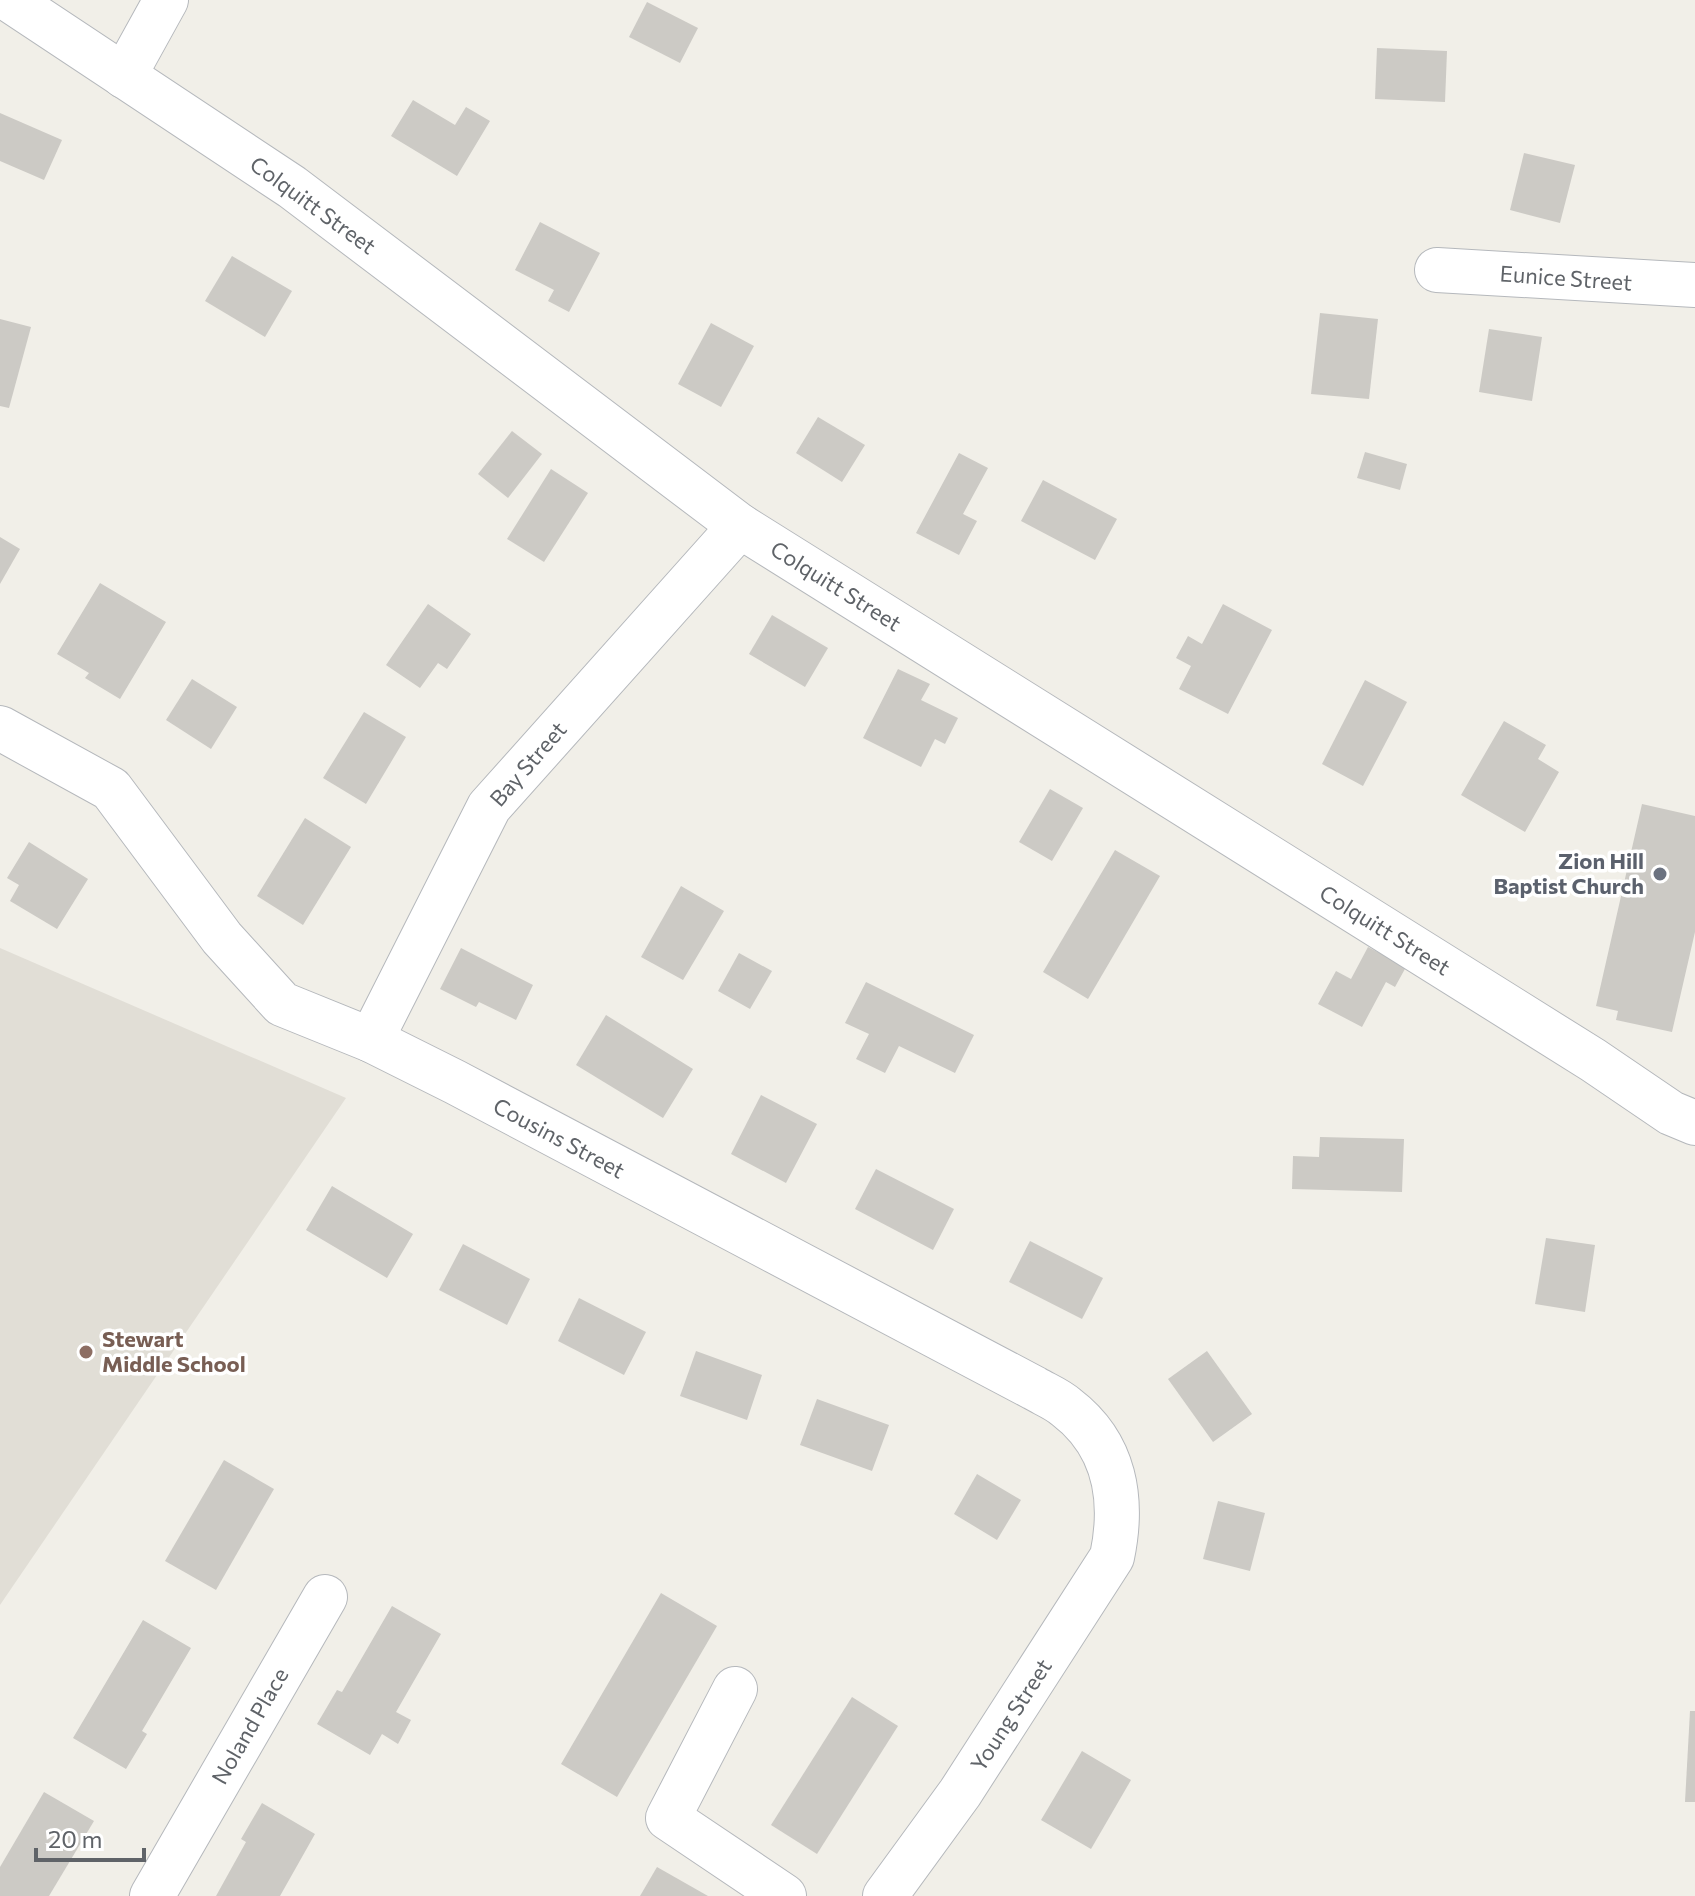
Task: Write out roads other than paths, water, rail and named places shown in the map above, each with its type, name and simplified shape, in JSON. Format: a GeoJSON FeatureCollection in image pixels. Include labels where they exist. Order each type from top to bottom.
{"type":"FeatureCollection","features":[{"type":"Feature","properties":{"kind":"street","name":"Colquitt Street"},"geometry":{"type":"LineString","coordinates":[[10,0],[292,187],[740,526],[1579,1051],[1671,1113],[1695,1123]]}},
{"type":"Feature","properties":{"kind":"street"},"geometry":{"type":"LineString","coordinates":[[124,76],[166,0]]}},
{"type":"Feature","properties":{"kind":"street","name":"Eunice Street"},"geometry":{"type":"LineString","coordinates":[[1437,270],[1695,285]]}},
{"type":"Feature","properties":{"kind":"street","name":"Bay Street"},"geometry":{"type":"LineString","coordinates":[[371,1040],[489,807],[740,526]]}},
{"type":"Feature","properties":{"kind":"street","name":"Cousins Street"},"geometry":{"type":"LineString","coordinates":[[0,728],[111,789],[222,938],[282,1004],[371,1040],[1067,1407],[1091,1432],[1108,1461],[1118,1492],[1119,1525]]}},
{"type":"Feature","properties":{"kind":"street","name":"Young Street"},"geometry":{"type":"LineString","coordinates":[[885,1896],[960,1793],[1112,1557],[1119,1525]]}},
{"type":"Feature","properties":{"kind":"street","name":"Noland Place"},"geometry":{"type":"LineString","coordinates":[[152,1896],[325,1597]]}},
{"type":"Feature","properties":{"kind":"street"},"geometry":{"type":"LineString","coordinates":[[735,1689],[668,1818],[784,1896]]}},
{"type":"Feature","properties":{"kind":"place","name":"Zion Hill Baptist Church"},"geometry":{"type":"Point","coordinates":[1660,874]}},
{"type":"Feature","properties":{"kind":"place","name":"Stewart Middle School"},"geometry":{"type":"Point","coordinates":[86,1352]}}]}
